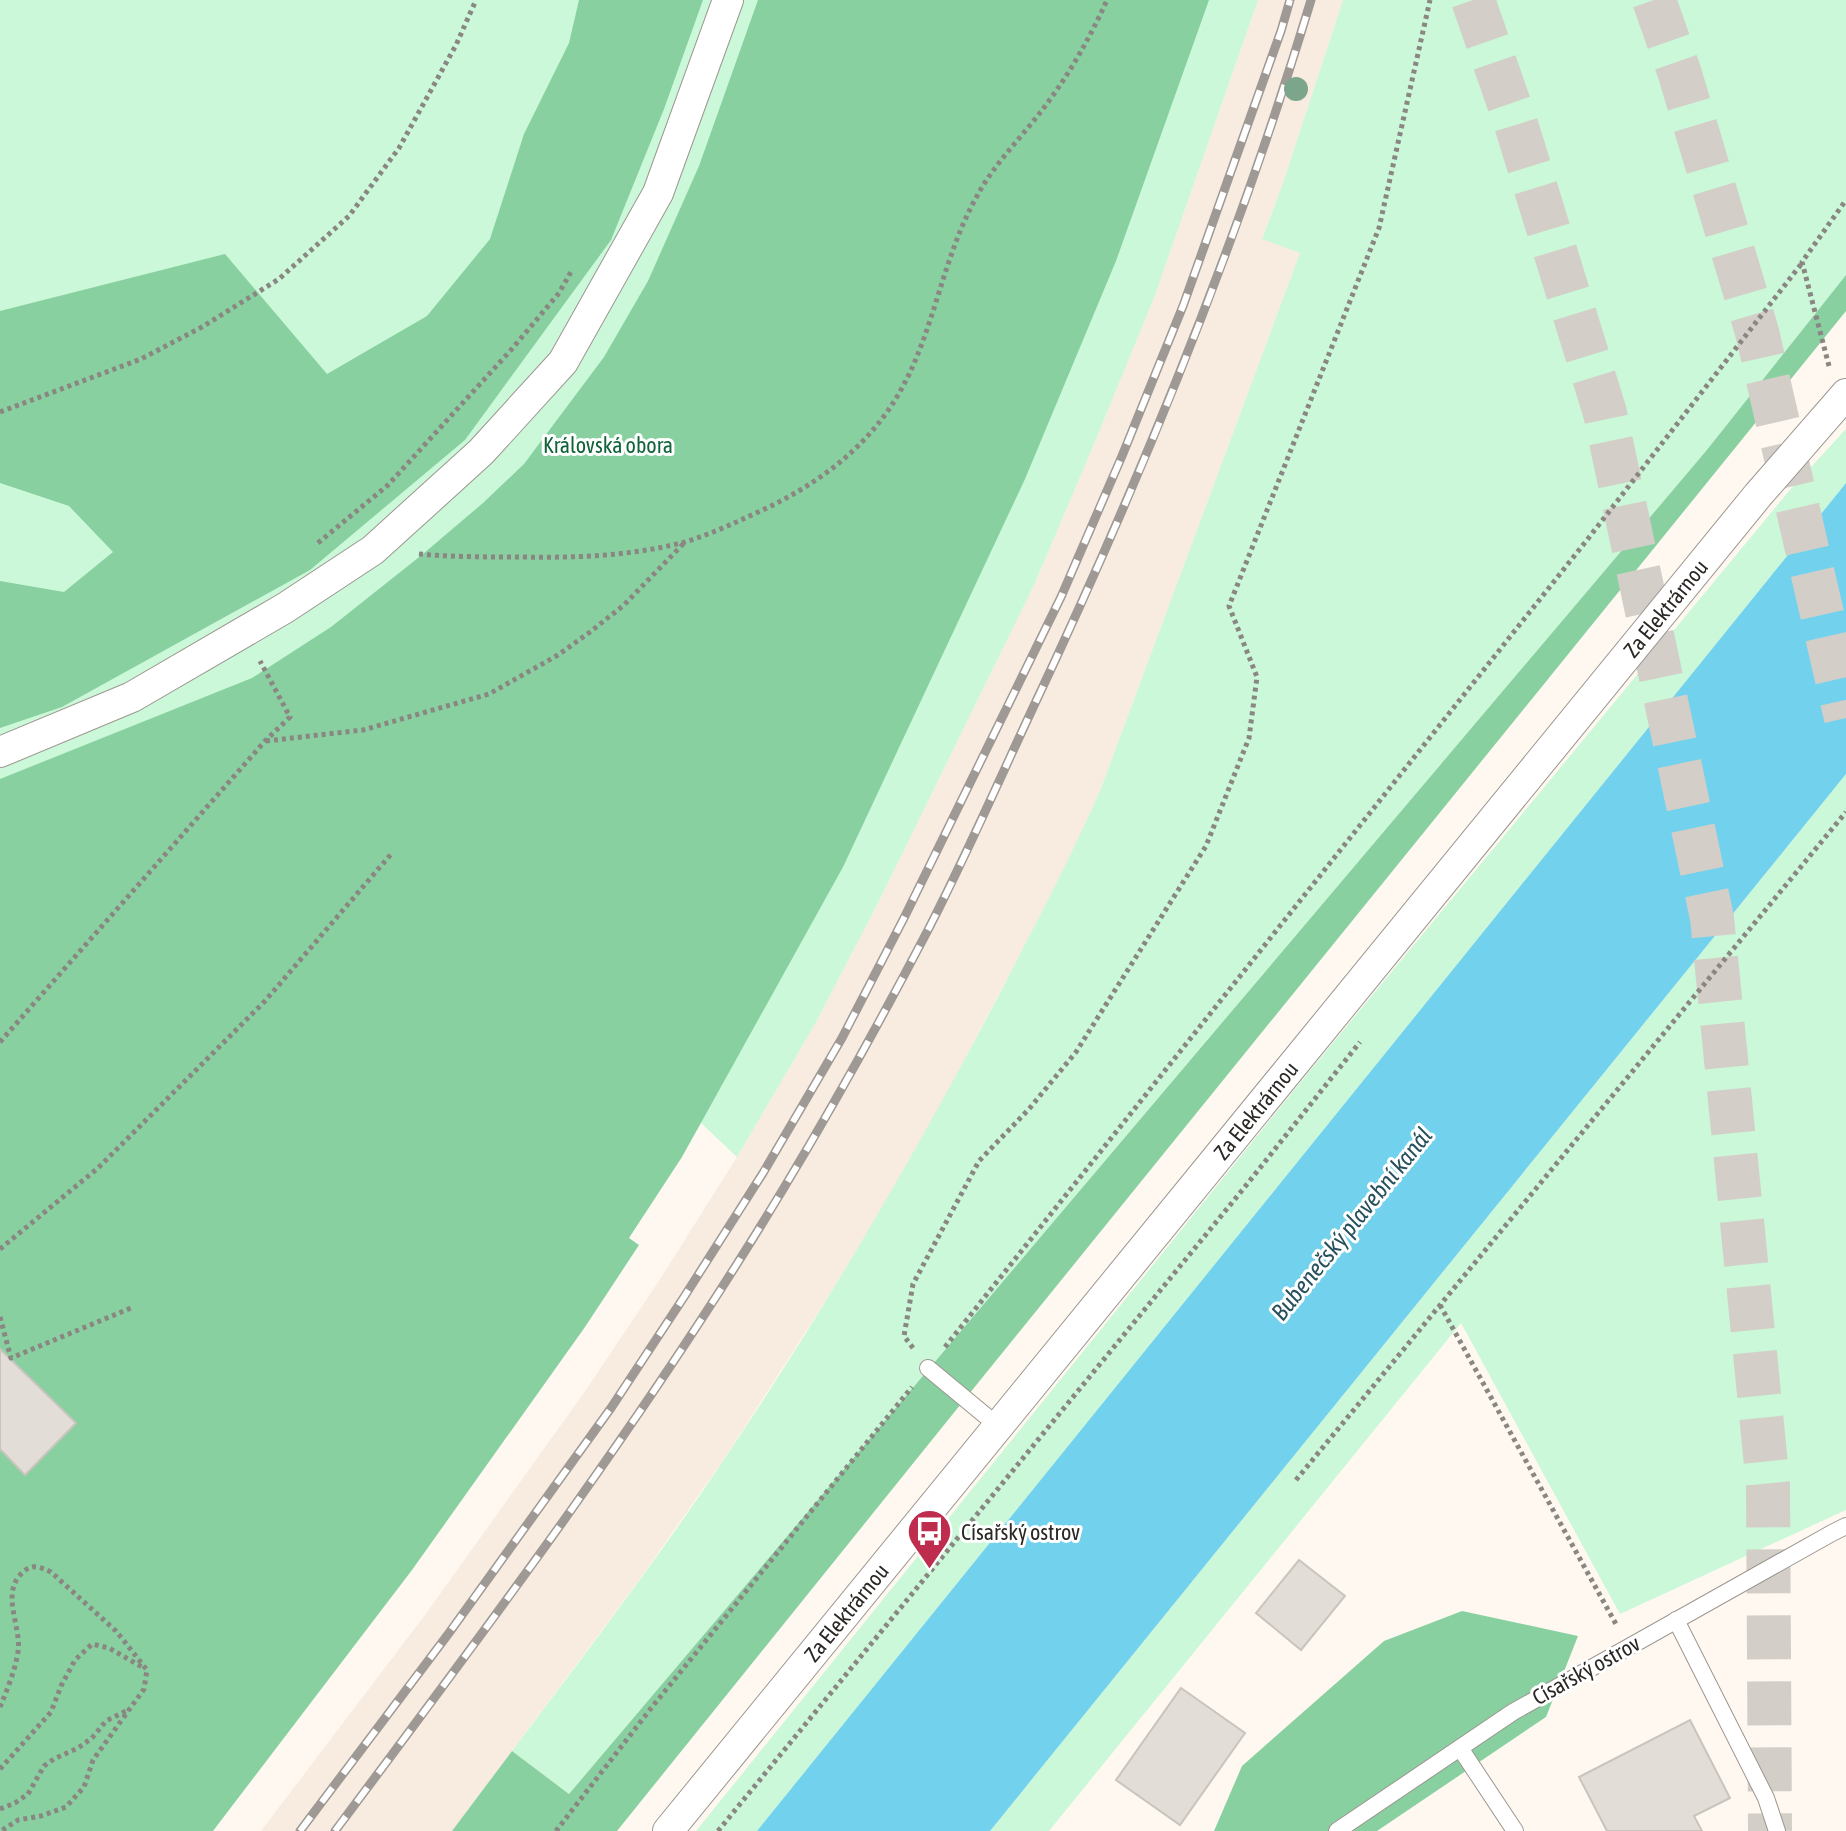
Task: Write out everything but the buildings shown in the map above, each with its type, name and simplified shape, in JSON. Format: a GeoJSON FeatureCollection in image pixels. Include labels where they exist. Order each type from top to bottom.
{"type":"FeatureCollection","features":[{"type":"Feature","properties":{"kind":"street"},"geometry":{"type":"LineString","coordinates":[[0,752],[132,697],[285,608],[373,550],[481,452],[563,362],[658,193],[728,0]]}},
{"type":"Feature","properties":{"kind":"street","name":"Za Elektrárnou"},"geometry":{"type":"LineString","coordinates":[[668,1831],[1758,495],[1842,398]]}},
{"type":"Feature","properties":{"kind":"lane"},"geometry":{"type":"LineString","coordinates":[[928,1368],[998,1426]]}},
{"type":"Feature","properties":{"kind":"lane","name":"Císařský ostrov"},"geometry":{"type":"LineString","coordinates":[[1337,1831],[1513,1712],[1846,1526]]}},
{"type":"Feature","properties":{"kind":"lane"},"geometry":{"type":"LineString","coordinates":[[1676,1620],[1766,1798],[1777,1831]]}},
{"type":"Feature","properties":{"kind":"lane"},"geometry":{"type":"LineString","coordinates":[[1460,1748],[1515,1831]]}},
{"type":"Feature","properties":{"kind":"path"},"geometry":{"type":"LineString","coordinates":[[0,412],[141,359],[202,327],[279,279],[349,216],[399,148],[456,45],[476,0]]}},
{"type":"Feature","properties":{"kind":"path"},"geometry":{"type":"LineString","coordinates":[[373,550],[453,557],[584,557],[650,550],[720,530],[797,493],[845,459],[884,416],[914,366],[958,238],[977,196],[1074,63],[1107,0]]}},
{"type":"Feature","properties":{"kind":"path"},"geometry":{"type":"LineString","coordinates":[[928,1368],[904,1336],[913,1284],[979,1161],[1029,1109],[1076,1052],[1206,846],[1249,738],[1257,677],[1229,606],[1379,228],[1430,0]]}},
{"type":"Feature","properties":{"kind":"path"},"geometry":{"type":"LineString","coordinates":[[556,1831],[1587,540],[1802,262],[1846,200]]}},
{"type":"Feature","properties":{"kind":"path"},"geometry":{"type":"LineString","coordinates":[[1802,262],[1842,398]]}},
{"type":"Feature","properties":{"kind":"path"},"geometry":{"type":"LineString","coordinates":[[315,545],[388,485],[511,350],[559,293],[574,266]]}},
{"type":"Feature","properties":{"kind":"path"},"geometry":{"type":"LineString","coordinates":[[265,741],[363,730],[489,694],[558,655],[590,632],[624,605],[685,541]]}},
{"type":"Feature","properties":{"kind":"path"},"geometry":{"type":"LineString","coordinates":[[0,1042],[265,741],[290,717],[245,632]]}},
{"type":"Feature","properties":{"kind":"path"},"geometry":{"type":"LineString","coordinates":[[1296,1480],[1846,812]]}},
{"type":"Feature","properties":{"kind":"path"},"geometry":{"type":"LineString","coordinates":[[0,1249],[98,1168],[265,1001],[392,853]]}},
{"type":"Feature","properties":{"kind":"path"},"geometry":{"type":"LineString","coordinates":[[1440,1305],[1628,1647]]}},
{"type":"Feature","properties":{"kind":"path"},"geometry":{"type":"LineString","coordinates":[[0,1317],[11,1358],[131,1308]]}},
{"type":"Feature","properties":{"kind":"path"},"geometry":{"type":"LineString","coordinates":[[0,1707],[19,1649],[11,1601],[14,1585],[20,1574],[30,1567],[38,1566],[51,1572],[116,1631],[147,1670],[144,1689],[93,1760],[84,1787],[66,1807],[18,1820],[1,1831]]}},
{"type":"Feature","properties":{"kind":"path"},"geometry":{"type":"LineString","coordinates":[[0,1769],[51,1712],[75,1660],[92,1644],[109,1648],[147,1670]]}},
{"type":"Feature","properties":{"kind":"path"},"geometry":{"type":"LineString","coordinates":[[0,1809],[28,1794],[44,1766],[78,1748],[92,1738],[106,1721],[129,1710]]}},
{"type":"Feature","properties":{"kind":"shaded area"},"geometry":{"type":"Polygon","coordinates":[[[1258,0],[1343,0],[1262,238],[1300,253],[1100,791],[1070,859],[939,1108],[828,1297],[724,1459],[634,1587],[452,1831],[261,1831],[425,1615],[586,1390],[737,1157],[815,1024],[1034,585],[1155,295],[1258,0]]]}},
{"type":"Feature","properties":{"kind":"green space","name":"Královská obora"},"geometry":{"type":"Polygon","coordinates":[[[0,0],[1258,0],[1155,295],[1034,585],[878,903],[815,1024],[737,1157],[685,1108],[0,799],[0,0]]]}},
{"type":"Feature","properties":{"kind":"green space"},"geometry":{"type":"Polygon","coordinates":[[[579,0],[703,0],[664,109],[611,240],[465,440],[310,570],[62,707],[0,728],[0,581],[64,592],[113,552],[69,506],[0,483],[0,311],[225,254],[327,374],[427,316],[490,239],[524,134],[569,43],[579,0]]]}},
{"type":"Feature","properties":{"kind":"green space"},"geometry":{"type":"Polygon","coordinates":[[[758,0],[1209,0],[1116,261],[1025,479],[843,867],[682,1157],[629,1238],[639,1245],[585,1327],[412,1570],[213,1831],[0,1831],[0,1449],[26,1474],[76,1423],[0,1349],[0,779],[252,678],[331,627],[423,554],[524,464],[604,357],[648,281],[699,166],[758,0]]]}},
{"type":"Feature","properties":{"kind":"green space"},"geometry":{"type":"Polygon","coordinates":[[[1343,0],[1846,0],[1846,275],[1706,451],[569,1794],[512,1751],[700,1496],[835,1287],[969,1051],[1052,892],[1100,791],[1300,253],[1262,239],[1343,0]]]}},
{"type":"Feature","properties":{"kind":"green space"},"geometry":{"type":"Polygon","coordinates":[[[1846,275],[1846,311],[617,1831],[452,1831],[512,1751],[569,1794],[1706,451],[1846,275]]]}},
{"type":"Feature","properties":{"kind":"green space"},"geometry":{"type":"Polygon","coordinates":[[[1846,429],[1846,483],[757,1831],[696,1831],[1308,1073],[1789,491],[1846,429]]]}},
{"type":"Feature","properties":{"kind":"green space"},"geometry":{"type":"Polygon","coordinates":[[[1846,774],[1846,1510],[1620,1614],[1461,1323],[1049,1831],[990,1831],[1846,774]]]}},
{"type":"Feature","properties":{"kind":"green space"},"geometry":{"type":"Polygon","coordinates":[[[1462,1611],[1578,1636],[1546,1717],[1377,1831],[1214,1831],[1242,1766],[1384,1641],[1462,1611]]]}},
{"type":"Feature","properties":{"kind":"water","name":"Bubenečský plavební kanál"},"geometry":{"type":"Polygon","coordinates":[[[1846,483],[1846,774],[990,1831],[757,1831],[1846,483]]]}},
{"type":"Feature","properties":{"kind":"tunnel"},"geometry":{"type":"LineString","coordinates":[[1473,0],[1515,121],[1605,413],[1712,918],[1768,1485],[1770,1831]]}},
{"type":"Feature","properties":{"kind":"tunnel"},"geometry":{"type":"LineString","coordinates":[[1654,0],[1679,71],[1757,332],[1846,718]]}},
{"type":"Feature","properties":{"kind":"railway"},"geometry":{"type":"LineString","coordinates":[[300,1831],[449,1633],[611,1408],[763,1173],[842,1038],[1061,597],[1122,456],[1183,306],[1290,0]]}},
{"type":"Feature","properties":{"kind":"railway"},"geometry":{"type":"LineString","coordinates":[[335,1831],[511,1594],[680,1352],[804,1155],[911,962],[981,821],[1148,450],[1252,182],[1311,0]]}},
{"type":"Feature","properties":{"kind":"place","name":"Císařský ostrov"},"geometry":{"type":"Point","coordinates":[930,1571]}}]}
